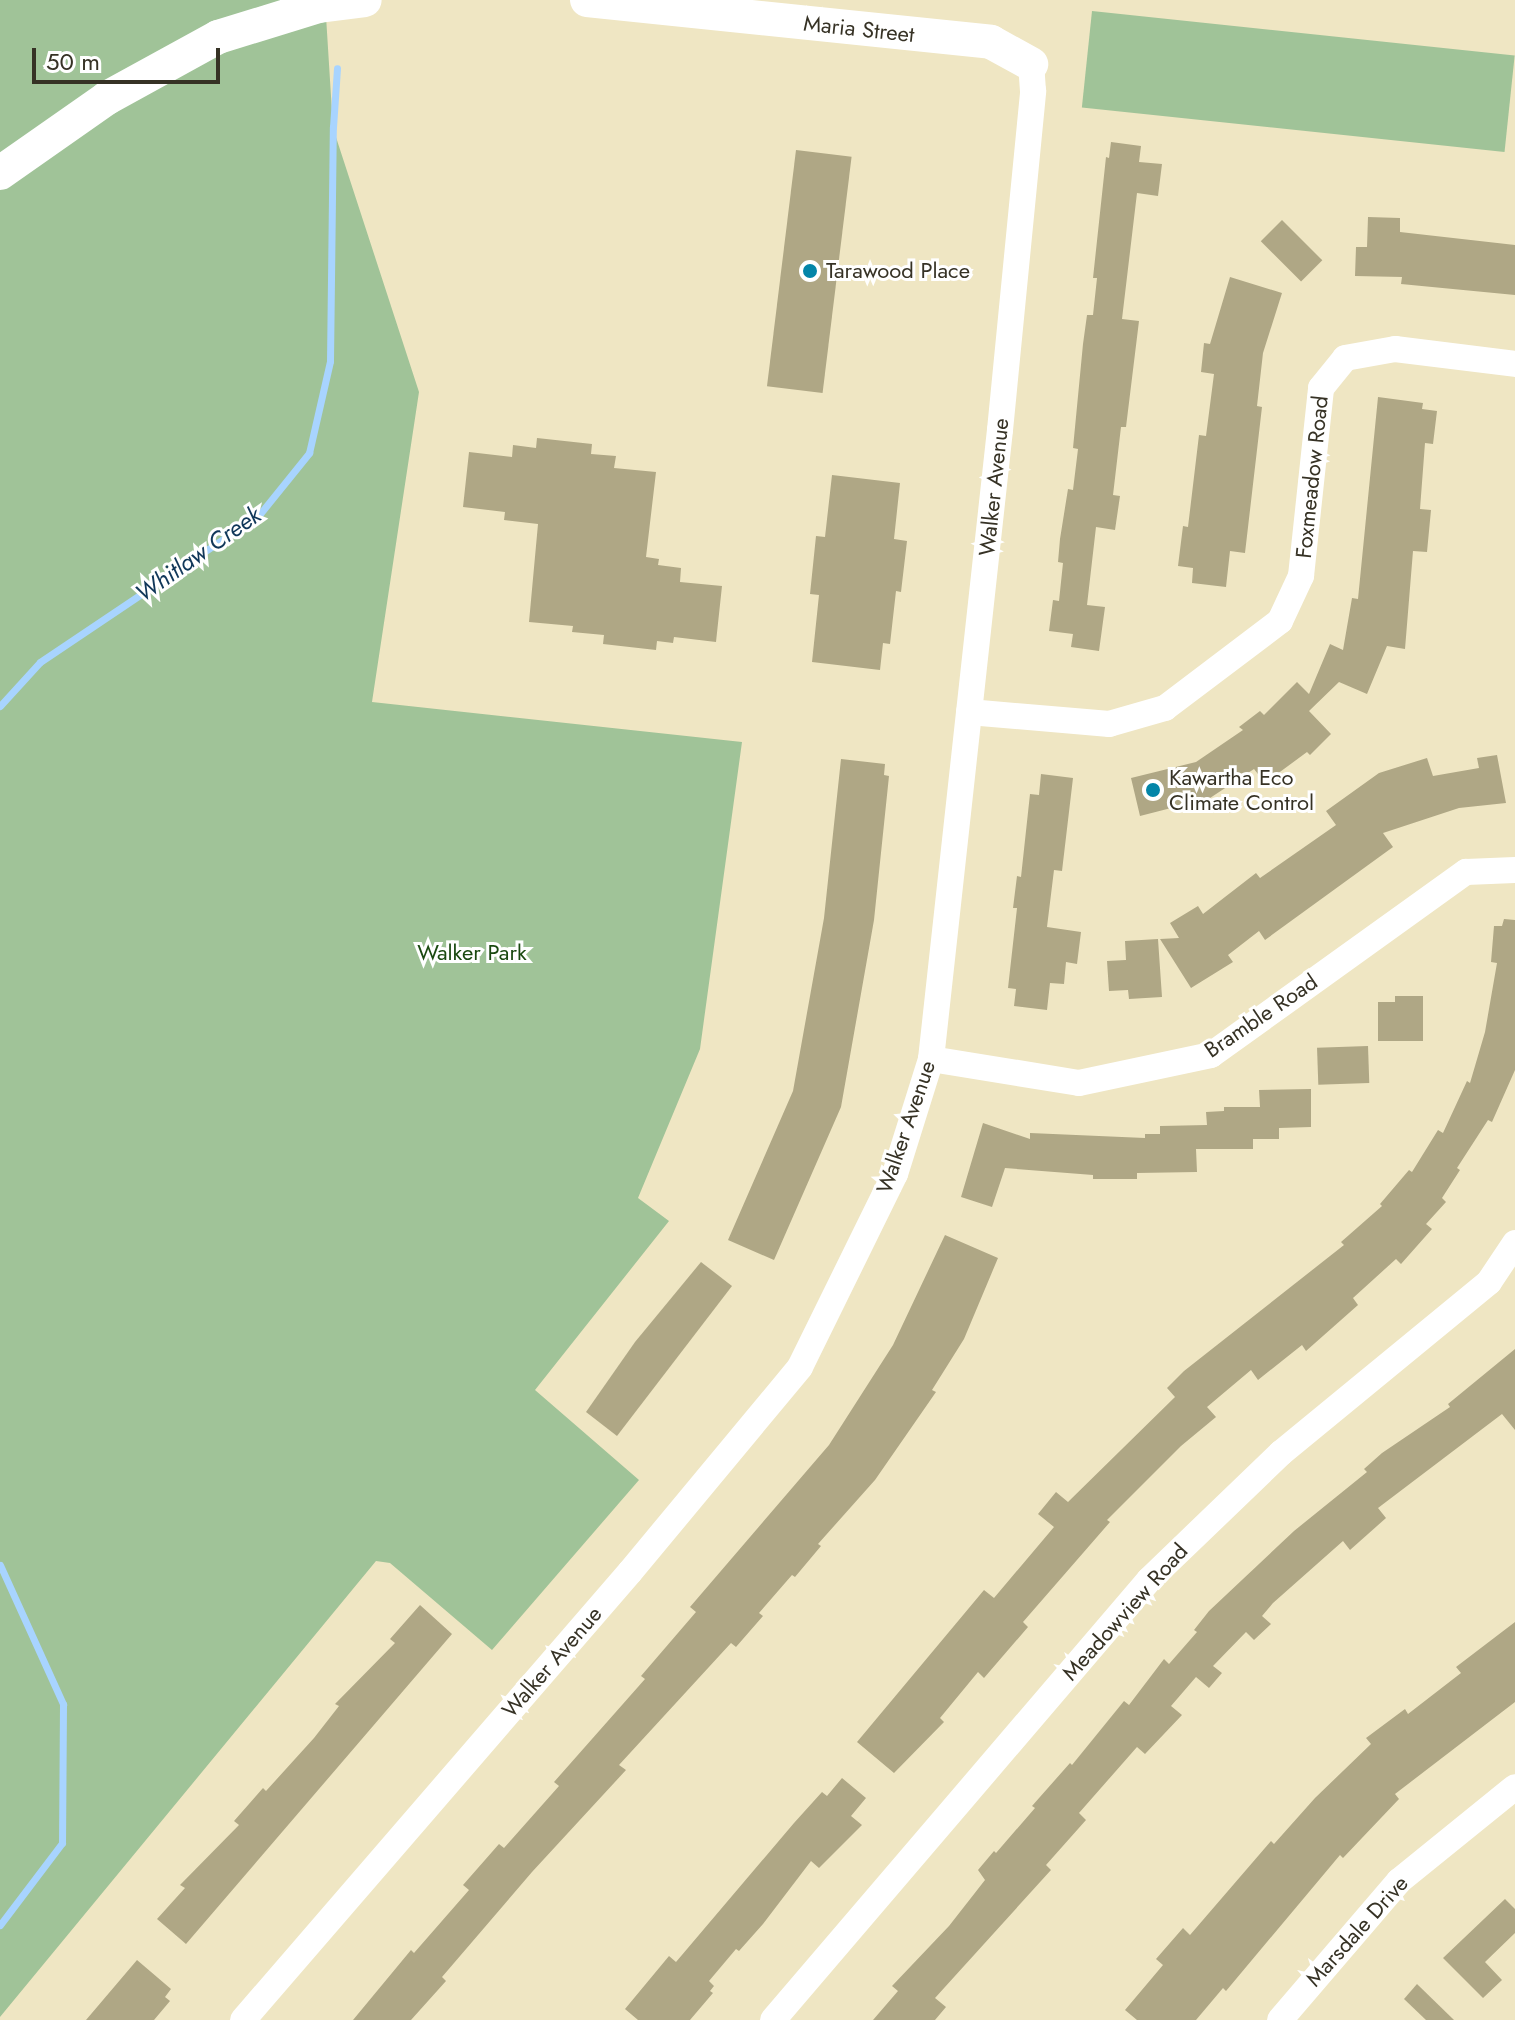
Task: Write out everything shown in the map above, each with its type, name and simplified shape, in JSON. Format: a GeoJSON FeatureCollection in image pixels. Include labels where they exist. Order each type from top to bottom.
{"type":"FeatureCollection","features":[{"type":"Feature","properties":{"kind":"street"},"geometry":{"type":"LineString","coordinates":[[0,173],[107,98],[218,37],[319,6],[365,0]]}},
{"type":"Feature","properties":{"kind":"street","name":"Maria Street"},"geometry":{"type":"LineString","coordinates":[[587,0],[991,42],[1031,64]]}},
{"type":"Feature","properties":{"kind":"street","name":"Walker Avenue"},"geometry":{"type":"LineString","coordinates":[[243,2020],[630,1572],[800,1367],[895,1174],[931,1059],[1032,107],[1031,64]]}},
{"type":"Feature","properties":{"kind":"street","name":"Foxmeadow Road"},"geometry":{"type":"LineString","coordinates":[[969,712],[1109,724],[1165,708],[1245,651],[1280,621],[1301,576],[1321,388],[1345,358],[1395,349],[1515,364]]}},
{"type":"Feature","properties":{"kind":"street","name":"Bramble Road"},"geometry":{"type":"LineString","coordinates":[[931,1059],[1079,1083],[1211,1055],[1466,872],[1515,870]]}},
{"type":"Feature","properties":{"kind":"street","name":"Meadowview Road"},"geometry":{"type":"LineString","coordinates":[[773,2020],[1149,1580],[1281,1453],[1489,1282],[1515,1243]]}},
{"type":"Feature","properties":{"kind":"street","name":"Marsdale Drive"},"geometry":{"type":"LineString","coordinates":[[1280,2020],[1399,1881],[1515,1787]]}},
{"type":"Feature","properties":{"kind":"green space","name":"Walker Park"},"geometry":{"type":"Polygon","coordinates":[[[0,0],[325,0],[333,128],[419,392],[372,702],[742,742],[700,1049],[638,1198],[669,1221],[535,1390],[639,1480],[492,1650],[390,1563],[376,1561],[0,2017],[0,0]]]}},
{"type":"Feature","properties":{"kind":"green space"},"geometry":{"type":"Polygon","coordinates":[[[1092,11],[1515,55],[1505,152],[1082,107],[1092,11]]]}},
{"type":"Feature","properties":{"kind":"building"},"geometry":{"type":"Polygon","coordinates":[[[1111,142],[1141,146],[1139,162],[1162,164],[1158,196],[1137,193],[1122,319],[1139,321],[1126,427],[1121,427],[1113,495],[1120,496],[1115,530],[1096,527],[1087,605],[1105,607],[1099,651],[1071,647],[1073,634],[1049,631],[1053,600],[1059,601],[1063,563],[1058,562],[1060,539],[1068,489],[1073,490],[1078,449],[1073,448],[1083,344],[1087,315],[1093,315],[1097,278],[1093,278],[1106,157],[1109,158],[1111,142]]]}},
{"type":"Feature","properties":{"kind":"building","name":"Tarawood Place"},"geometry":{"type":"Polygon","coordinates":[[[796,150],[852,157],[823,393],[767,386],[796,150]]]}},
{"type":"Feature","properties":{"kind":"building"},"geometry":{"type":"Polygon","coordinates":[[[1368,217],[1400,218],[1400,232],[1515,245],[1515,295],[1401,284],[1402,277],[1355,276],[1356,247],[1367,247],[1368,217]]]}},
{"type":"Feature","properties":{"kind":"building"},"geometry":{"type":"Polygon","coordinates":[[[1282,220],[1322,260],[1301,282],[1261,241],[1282,220]]]}},
{"type":"Feature","properties":{"kind":"building"},"geometry":{"type":"Polygon","coordinates":[[[1230,277],[1282,293],[1263,353],[1257,406],[1262,407],[1245,553],[1230,551],[1226,587],[1192,583],[1193,568],[1178,566],[1183,526],[1188,527],[1199,435],[1206,436],[1214,374],[1201,372],[1204,343],[1210,344],[1230,277]]]}},
{"type":"Feature","properties":{"kind":"building"},"geometry":{"type":"Polygon","coordinates":[[[1378,397],[1423,403],[1422,409],[1437,411],[1433,444],[1425,443],[1420,509],[1431,510],[1427,552],[1413,551],[1405,649],[1387,646],[1367,694],[1339,682],[1309,711],[1331,734],[1310,755],[1307,752],[1265,783],[1254,769],[1210,798],[1140,816],[1131,778],[1196,762],[1243,730],[1239,727],[1260,711],[1264,715],[1297,682],[1309,694],[1330,644],[1343,650],[1352,598],[1358,599],[1378,397]]]}},
{"type":"Feature","properties":{"kind":"building"},"geometry":{"type":"Polygon","coordinates":[[[537,438],[592,444],[591,454],[616,456],[614,468],[656,472],[646,557],[659,559],[658,565],[681,568],[680,582],[722,586],[716,642],[674,637],[673,643],[657,641],[656,650],[603,644],[604,635],[572,632],[573,626],[529,622],[538,524],[504,520],[505,512],[463,507],[469,452],[512,457],[513,445],[536,448],[537,438]]]}},
{"type":"Feature","properties":{"kind":"building"},"geometry":{"type":"Polygon","coordinates":[[[832,475],[900,483],[894,539],[907,541],[901,592],[896,591],[890,644],[883,643],[880,670],[812,662],[819,595],[810,594],[816,536],[825,537],[832,475]]]}},
{"type":"Feature","properties":{"kind":"building"},"geometry":{"type":"Polygon","coordinates":[[[1497,755],[1506,803],[1459,808],[1383,833],[1393,847],[1265,940],[1259,931],[1228,955],[1233,962],[1191,988],[1160,939],[1179,938],[1170,923],[1198,906],[1203,914],[1256,873],[1260,878],[1336,825],[1326,811],[1379,773],[1427,758],[1433,776],[1479,768],[1477,758],[1497,755]]]}},
{"type":"Feature","properties":{"kind":"building"},"geometry":{"type":"Polygon","coordinates":[[[841,759],[885,764],[884,775],[889,776],[874,920],[841,1107],[774,1260],[728,1240],[793,1091],[824,918],[841,759]]]}},
{"type":"Feature","properties":{"kind":"building"},"geometry":{"type":"Polygon","coordinates":[[[1041,774],[1073,778],[1062,871],[1054,870],[1047,927],[1081,932],[1077,964],[1066,962],[1064,984],[1050,983],[1047,1010],[1014,1006],[1016,989],[1008,988],[1017,908],[1013,908],[1017,876],[1021,877],[1030,794],[1039,795],[1041,774]]]}},
{"type":"Feature","properties":{"kind":"building"},"geometry":{"type":"Polygon","coordinates":[[[1504,919],[1515,920],[1515,1070],[1492,1122],[1488,1120],[1457,1168],[1460,1170],[1442,1198],[1446,1202],[1426,1224],[1432,1229],[1401,1264],[1396,1259],[1353,1298],[1358,1305],[1306,1351],[1302,1345],[1258,1380],[1251,1370],[1207,1407],[1216,1417],[1181,1446],[1107,1520],[1110,1522],[1023,1622],[1028,1627],[984,1678],[978,1672],[940,1718],[944,1722],[894,1773],[857,1742],[984,1590],[994,1598],[1054,1527],[1038,1514],[1056,1492],[1068,1502],[1175,1397],[1167,1388],[1184,1371],[1344,1245],[1341,1242],[1382,1206],[1380,1204],[1409,1170],[1412,1172],[1438,1130],[1443,1133],[1467,1081],[1470,1083],[1485,1032],[1497,963],[1491,962],[1494,926],[1502,926],[1504,919]]]}},
{"type":"Feature","properties":{"kind":"building"},"geometry":{"type":"Polygon","coordinates":[[[1158,939],[1162,997],[1129,999],[1128,990],[1109,991],[1107,961],[1126,960],[1125,941],[1158,939]]]}},
{"type":"Feature","properties":{"kind":"building"},"geometry":{"type":"Polygon","coordinates":[[[1395,996],[1423,996],[1423,1041],[1378,1041],[1378,1002],[1395,1002],[1395,996]]]}},
{"type":"Feature","properties":{"kind":"building"},"geometry":{"type":"Polygon","coordinates":[[[1368,1046],[1369,1083],[1318,1085],[1317,1048],[1368,1046]]]}},
{"type":"Feature","properties":{"kind":"building"},"geometry":{"type":"Polygon","coordinates":[[[1311,1089],[1311,1127],[1279,1128],[1279,1139],[1253,1139],[1253,1149],[1196,1149],[1197,1172],[1137,1173],[1137,1179],[1093,1179],[1093,1175],[1005,1168],[992,1207],[961,1197],[983,1123],[1030,1139],[1030,1133],[1145,1138],[1145,1134],[1160,1134],[1160,1126],[1207,1125],[1206,1112],[1224,1111],[1224,1107],[1260,1107],[1259,1090],[1311,1089]]]}},
{"type":"Feature","properties":{"kind":"building"},"geometry":{"type":"Polygon","coordinates":[[[945,1235],[998,1258],[964,1339],[932,1390],[936,1392],[875,1480],[818,1544],[821,1546],[795,1577],[792,1575],[759,1613],[763,1616],[736,1647],[731,1643],[619,1765],[626,1770],[532,1872],[442,1977],[446,1981],[411,2020],[353,2020],[411,1950],[414,1953],[469,1890],[463,1885],[499,1844],[504,1848],[559,1786],[554,1782],[645,1679],[641,1676],[696,1612],[690,1607],[829,1445],[893,1345],[945,1235]]]}},
{"type":"Feature","properties":{"kind":"building"},"geometry":{"type":"Polygon","coordinates":[[[701,1262],[732,1286],[617,1436],[586,1412],[635,1342],[701,1262]]]}},
{"type":"Feature","properties":{"kind":"building"},"geometry":{"type":"Polygon","coordinates":[[[1515,1349],[1515,1430],[1502,1414],[1378,1508],[1386,1518],[1350,1550],[1343,1541],[1273,1603],[1262,1616],[1271,1624],[1254,1640],[1246,1632],[1213,1666],[1222,1673],[1209,1688],[1196,1677],[1171,1706],[1182,1715],[1145,1754],[1137,1747],[1079,1813],[1086,1820],[1046,1865],[1051,1870],[935,1998],[946,2007],[935,2020],[873,2020],[898,1991],[892,1986],[949,1926],[985,1880],[978,1870],[1035,1808],[1032,1806],[1070,1763],[1072,1765],[1124,1701],[1129,1705],[1164,1659],[1169,1664],[1197,1632],[1194,1630],[1209,1611],[1294,1531],[1367,1472],[1364,1469],[1382,1453],[1450,1407],[1448,1404],[1515,1349]]]}},
{"type":"Feature","properties":{"kind":"building"},"geometry":{"type":"Polygon","coordinates":[[[420,1605],[452,1634],[186,1944],[157,1919],[185,1888],[180,1885],[239,1825],[234,1821],[263,1788],[266,1791],[314,1738],[339,1706],[335,1704],[395,1643],[390,1639],[420,1605]]]}},
{"type":"Feature","properties":{"kind":"building"},"geometry":{"type":"Polygon","coordinates":[[[1515,1622],[1515,1702],[1395,1794],[1399,1799],[1343,1858],[1340,1855],[1226,1991],[1223,1988],[1196,2020],[1137,2020],[1125,2010],[1163,1965],[1156,1959],[1183,1928],[1190,1935],[1271,1841],[1274,1844],[1315,1798],[1371,1744],[1366,1738],[1405,1709],[1408,1714],[1461,1673],[1456,1667],[1515,1622]]]}},
{"type":"Feature","properties":{"kind":"building"},"geometry":{"type":"Polygon","coordinates":[[[842,1778],[866,1798],[851,1816],[862,1825],[819,1868],[811,1861],[763,1924],[739,1951],[736,1949],[709,1981],[714,1986],[710,1991],[713,1993],[690,2020],[638,2020],[625,2009],[669,1956],[676,1962],[822,1792],[827,1796],[842,1778]]]}},
{"type":"Feature","properties":{"kind":"building"},"geometry":{"type":"Polygon","coordinates":[[[1505,1899],[1515,1909],[1515,1933],[1485,1962],[1502,1980],[1483,1998],[1443,1958],[1505,1899]]]}},
{"type":"Feature","properties":{"kind":"building"},"geometry":{"type":"Polygon","coordinates":[[[137,1960],[171,1989],[165,1997],[170,2001],[154,2020],[86,2020],[137,1960]]]}},
{"type":"Feature","properties":{"kind":"building"},"geometry":{"type":"Polygon","coordinates":[[[1417,1984],[1454,2020],[1426,2020],[1404,1999],[1417,1984]]]}},
{"type":"Feature","properties":{"kind":"waterway","name":"Whitlaw Creek"},"geometry":{"type":"LineString","coordinates":[[0,706],[40,662],[259,515],[309,453],[330,361],[333,127],[337,68]]}},
{"type":"Feature","properties":{"kind":"waterway","name":"Whitlaw Creek"},"geometry":{"type":"LineString","coordinates":[[0,1565],[63,1704],[62,1843],[0,1925]]}},
{"type":"Feature","properties":{"kind":"place","name":"Tarawood Place"},"geometry":{"type":"Point","coordinates":[810,271]}},
{"type":"Feature","properties":{"kind":"place","name":"Kawartha Eco Climate Control"},"geometry":{"type":"Point","coordinates":[1153,790]}}]}
